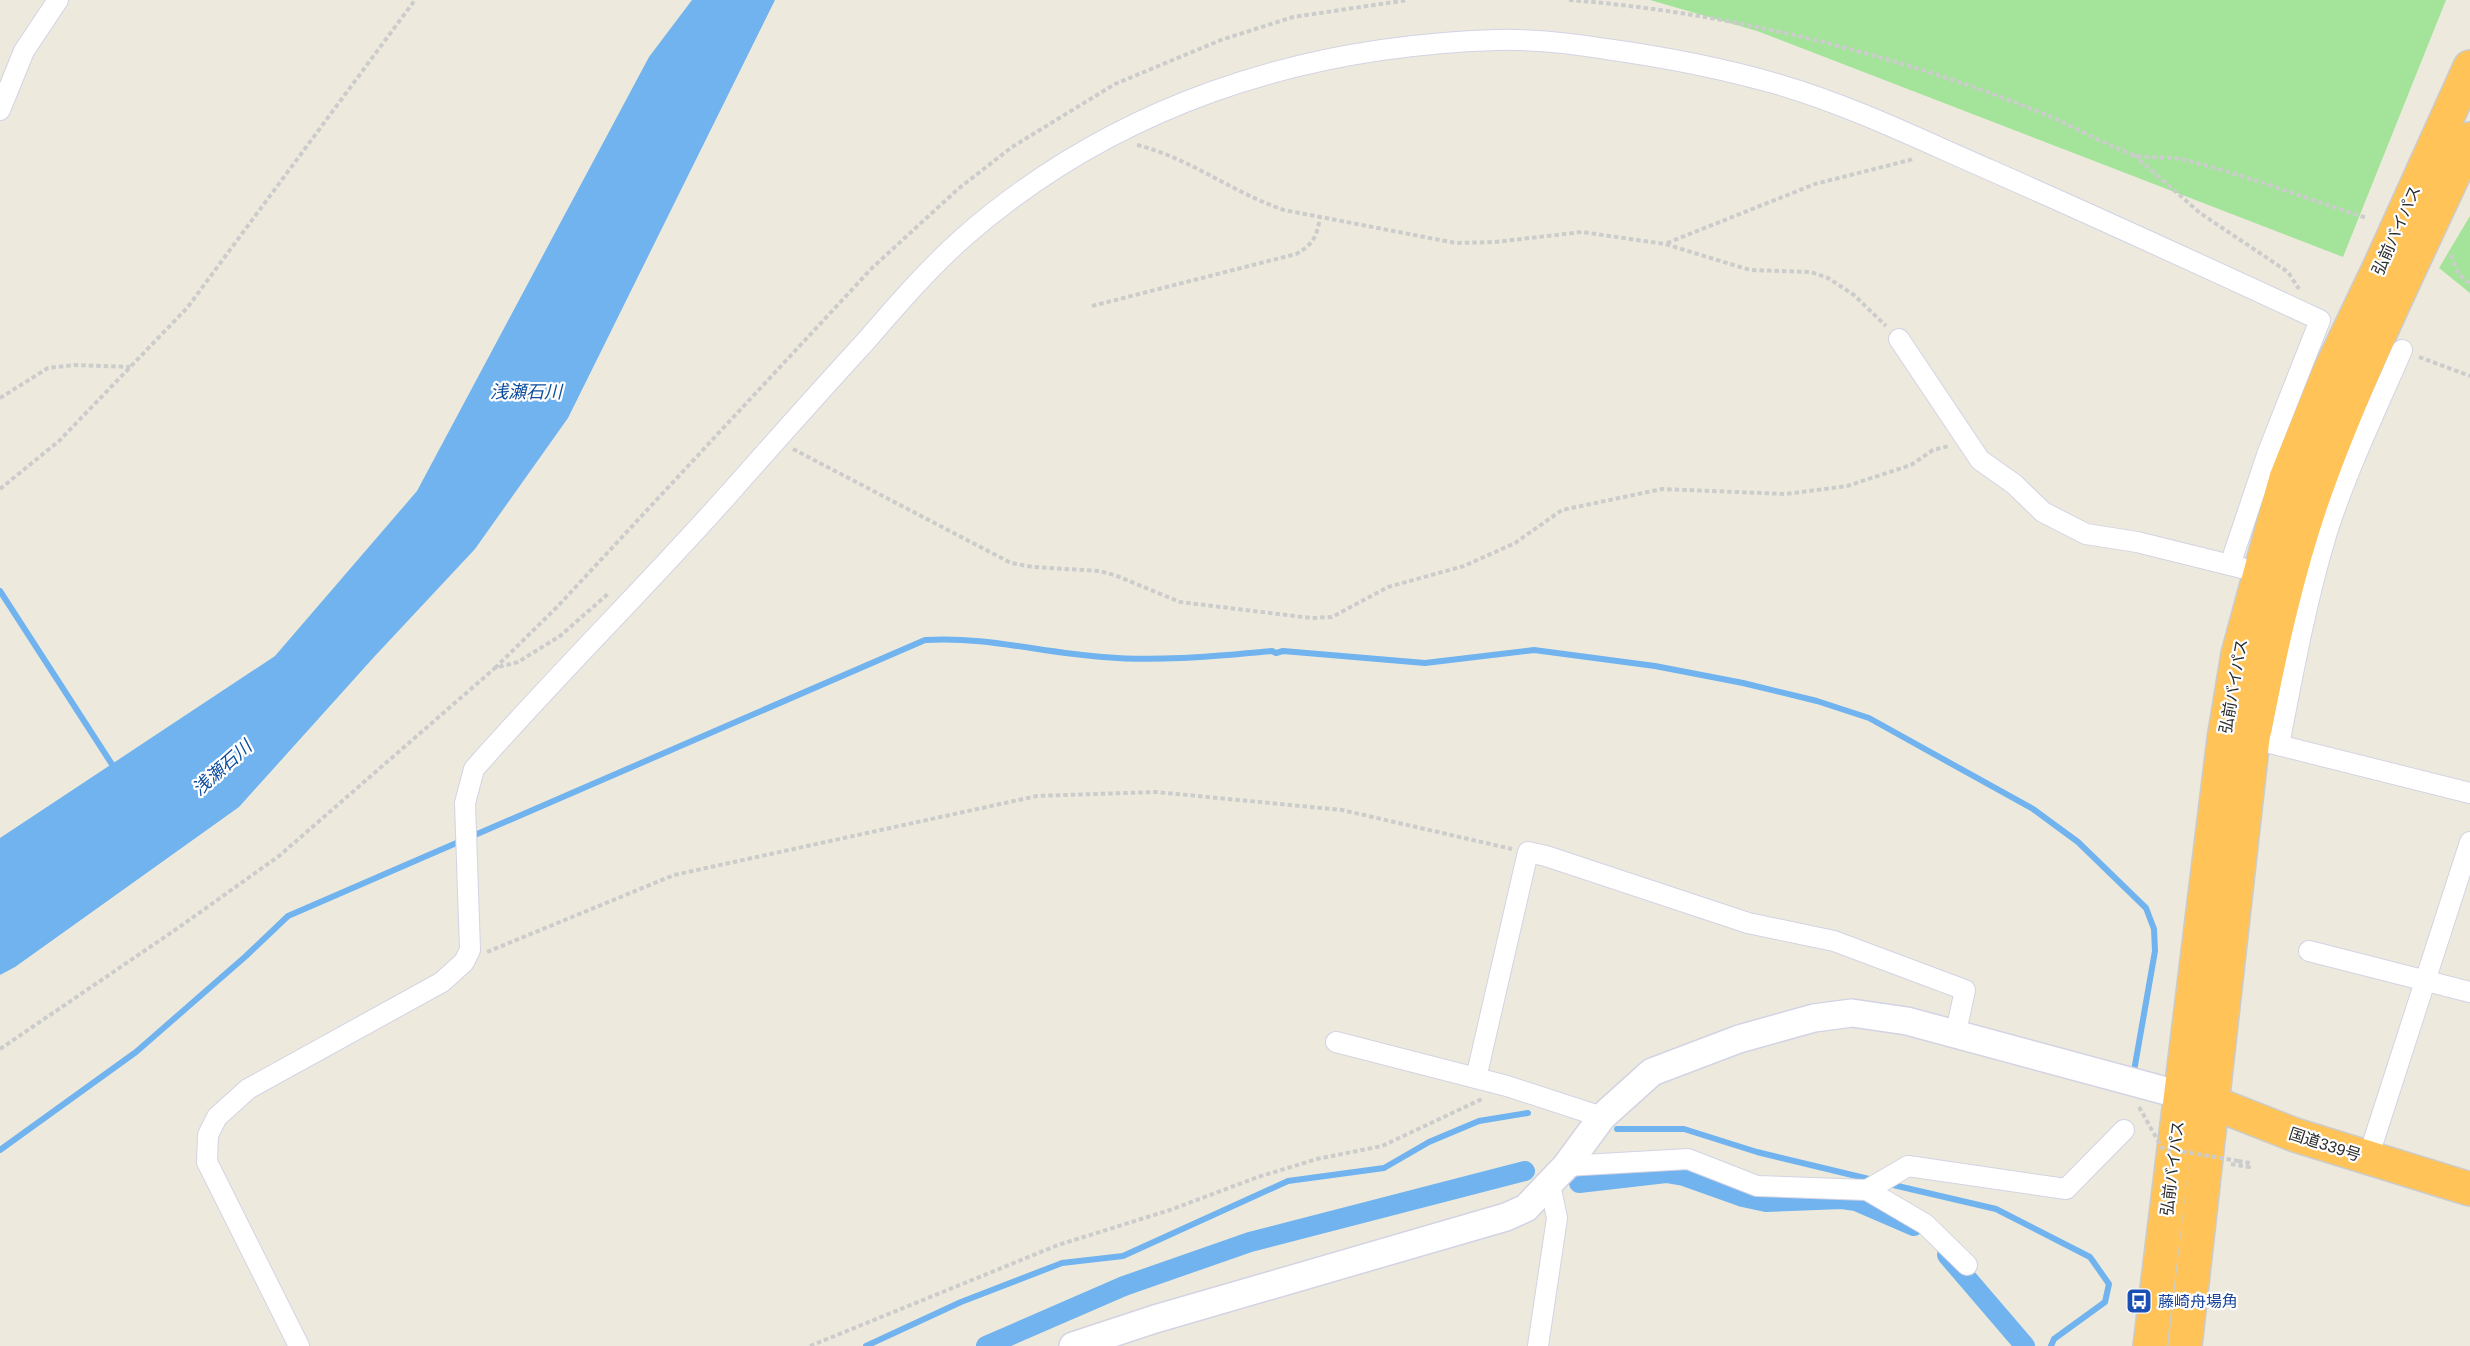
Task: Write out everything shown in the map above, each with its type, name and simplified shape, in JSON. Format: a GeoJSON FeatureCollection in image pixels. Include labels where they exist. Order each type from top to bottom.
{"type":"FeatureCollection","features":[{"type":"Feature","properties":{"kind":"highway","name":"弘前バイパス"},"geometry":{"type":"LineString","coordinates":[[2185,1346],[2196,1099],[2224,740],[2238,654],[2259,572],[2317,486],[2348,408],[2393,274],[2470,67]]}},
{"type":"Feature","properties":{"kind":"highway","name":"弘前バイパス"},"geometry":{"type":"LineString","coordinates":[[2393,274],[2470,140]]}},
{"type":"Feature","properties":{"kind":"highway","name":"弘前バイパス"},"geometry":{"type":"LineString","coordinates":[[2150,1346],[2266,742],[2268,660],[2259,572]]}},
{"type":"Feature","properties":{"kind":"highway","name":"国道339号"},"geometry":{"type":"LineString","coordinates":[[2196,1099],[2295,1135],[2470,1189]]}},
{"type":"Feature","properties":{"kind":"street"},"geometry":{"type":"LineString","coordinates":[[0,110],[24,51],[58,0]]}},
{"type":"Feature","properties":{"kind":"street"},"geometry":{"type":"LineString","coordinates":[[299,1346],[207,1162],[208,1135],[217,1117],[248,1089],[442,982],[464,962],[470,950],[465,803],[474,769],[664,567],[909,292],[961,240],[1043,176],[1112,134],[1172,106],[1229,84],[1291,66],[1350,53],[1500,39],[1568,43],[1712,66],[1782,86],[1834,103],[1932,144],[2320,320],[2268,452],[2259,572],[2137,542],[2086,534],[2043,512],[2021,489],[1980,460],[1899,339]]}},
{"type":"Feature","properties":{"kind":"street"},"geometry":{"type":"LineString","coordinates":[[2402,350],[2367,428],[2328,531],[2299,638],[2266,742],[2470,793]]}},
{"type":"Feature","properties":{"kind":"street"},"geometry":{"type":"LineString","coordinates":[[2368,1158],[2470,842]]}},
{"type":"Feature","properties":{"kind":"street"},"geometry":{"type":"LineString","coordinates":[[1476,1078],[1528,852],[1749,923],[1834,941],[1965,990],[1956,1032]]}},
{"type":"Feature","properties":{"kind":"street"},"geometry":{"type":"LineString","coordinates":[[2309,951],[2470,992]]}},
{"type":"Feature","properties":{"kind":"street"},"geometry":{"type":"LineString","coordinates":[[1073,1346],[1127,1337],[1506,1217],[1526,1208],[1558,1175],[1602,1117],[1652,1072],[1739,1039],[1814,1018],[1852,1013],[1907,1021],[1956,1032],[2033,1056],[2196,1099]]}},
{"type":"Feature","properties":{"kind":"street"},"geometry":{"type":"LineString","coordinates":[[1336,1042],[1507,1086],[1602,1117]]}},
{"type":"Feature","properties":{"kind":"street"},"geometry":{"type":"LineString","coordinates":[[1867,1190],[1908,1166],[2066,1189],[2124,1130]]}},
{"type":"Feature","properties":{"kind":"street"},"geometry":{"type":"LineString","coordinates":[[1558,1175],[1688,1159],[1756,1186],[1867,1190],[1925,1224],[1967,1265]]}},
{"type":"Feature","properties":{"kind":"street"},"geometry":{"type":"LineString","coordinates":[[1538,1346],[1557,1218],[1558,1175]]}},
{"type":"Feature","properties":{"kind":"path"},"geometry":{"type":"LineString","coordinates":[[0,489],[59,441],[187,308],[415,0]]}},
{"type":"Feature","properties":{"kind":"path"},"geometry":{"type":"LineString","coordinates":[[1569,0],[1606,3],[1706,19],[1823,42],[1922,70],[2048,116],[2134,155],[2200,213],[2288,272],[2320,320]]}},
{"type":"Feature","properties":{"kind":"path"},"geometry":{"type":"LineString","coordinates":[[1112,134],[1125,142],[1155,149],[1184,161],[1258,201],[1284,210],[1455,243],[1495,242],[1582,232],[1665,244],[1750,270],[1811,272],[1828,278],[1854,296],[1899,339]]}},
{"type":"Feature","properties":{"kind":"path"},"geometry":{"type":"LineString","coordinates":[[1665,244],[1815,184],[1910,160],[1932,144]]}},
{"type":"Feature","properties":{"kind":"path"},"geometry":{"type":"LineString","coordinates":[[2134,155],[2183,159],[2367,218]]}},
{"type":"Feature","properties":{"kind":"path"},"geometry":{"type":"LineString","coordinates":[[1092,306],[1296,254],[1312,244],[1317,236],[1320,217]]}},
{"type":"Feature","properties":{"kind":"path"},"geometry":{"type":"LineString","coordinates":[[2451,255],[2458,273],[2470,284]]}},
{"type":"Feature","properties":{"kind":"path"},"geometry":{"type":"LineString","coordinates":[[2402,350],[2470,376]]}},
{"type":"Feature","properties":{"kind":"path"},"geometry":{"type":"LineString","coordinates":[[0,398],[48,368],[74,365],[130,367]]}},
{"type":"Feature","properties":{"kind":"path"},"geometry":{"type":"LineString","coordinates":[[777,440],[1011,563],[1033,567],[1100,571],[1180,602],[1311,618],[1332,617],[1388,587],[1464,566],[1515,543],[1562,510],[1662,489],[1786,494],[1847,486],[1911,465],[1933,450],[1967,442]]}},
{"type":"Feature","properties":{"kind":"path"},"geometry":{"type":"LineString","coordinates":[[0,1049],[279,856],[495,668],[518,662],[560,636],[610,592]]}},
{"type":"Feature","properties":{"kind":"path"},"geometry":{"type":"LineString","coordinates":[[464,962],[674,875],[876,829],[1037,796],[1156,792],[1342,810],[1528,852]]}},
{"type":"Feature","properties":{"kind":"path"},"geometry":{"type":"LineString","coordinates":[[810,1346],[1058,1245],[1170,1210],[1258,1177],[1317,1159],[1382,1146],[1433,1124],[1507,1086]]}},
{"type":"Feature","properties":{"kind":"path"},"geometry":{"type":"LineString","coordinates":[[2139,1107],[2162,1148],[2250,1163],[2249,1167],[2224,1164]]}},
{"type":"Feature","properties":{"kind":"green space"},"geometry":{"type":"Polygon","coordinates":[[[1650,0],[2446,0],[2343,257],[1757,31],[1650,0]]]}},
{"type":"Feature","properties":{"kind":"green space"},"geometry":{"type":"Polygon","coordinates":[[[2470,216],[2470,293],[2439,268],[2470,216]]]}},
{"type":"Feature","properties":{"kind":"water","name":"浅瀬石川"},"geometry":{"type":"Polygon","coordinates":[[[692,0],[775,0],[568,418],[475,549],[239,807],[15,967],[0,975],[0,838],[275,656],[417,491],[649,57],[692,0]]]}},
{"type":"Feature","properties":{"kind":"waterway"},"geometry":{"type":"LineString","coordinates":[[0,591],[115,769]]}},
{"type":"Feature","properties":{"kind":"waterway"},"geometry":{"type":"LineString","coordinates":[[0,1150],[136,1052],[246,956],[288,916],[925,640],[947,639],[1081,655],[1145,659],[1283,651],[1425,663],[1534,650],[1655,666],[1743,683],[1817,701],[1869,718],[2033,809],[2078,842],[2146,908],[2154,929],[2155,951],[2134,1071]]}},
{"type":"Feature","properties":{"kind":"waterway"},"geometry":{"type":"LineString","coordinates":[[866,1346],[961,1302],[1062,1263],[1123,1256],[1288,1181],[1384,1168],[1429,1142],[1479,1121],[1528,1113]]}},
{"type":"Feature","properties":{"kind":"waterway"},"geometry":{"type":"LineString","coordinates":[[1617,1129],[1684,1129],[1757,1152],[1873,1180]]}},
{"type":"Feature","properties":{"kind":"waterway"},"geometry":{"type":"LineString","coordinates":[[986,1346],[1124,1286],[1250,1242],[1525,1171]]}},
{"type":"Feature","properties":{"kind":"waterway"},"geometry":{"type":"LineString","coordinates":[[1579,1183],[1666,1173],[1684,1176],[1743,1197],[1766,1202],[1842,1199],[1856,1201],[1914,1226]]}},
{"type":"Feature","properties":{"kind":"waterway"},"geometry":{"type":"LineString","coordinates":[[1889,1184],[1996,1209],[2090,1257],[2109,1284],[2105,1302],[2054,1339],[2051,1346]]}},
{"type":"Feature","properties":{"kind":"waterway"},"geometry":{"type":"LineString","coordinates":[[1947,1255],[2025,1346]]}},
{"type":"Feature","properties":{"kind":"place","name":"藤崎舟場角"},"geometry":{"type":"Point","coordinates":[2139,1301]}}]}
